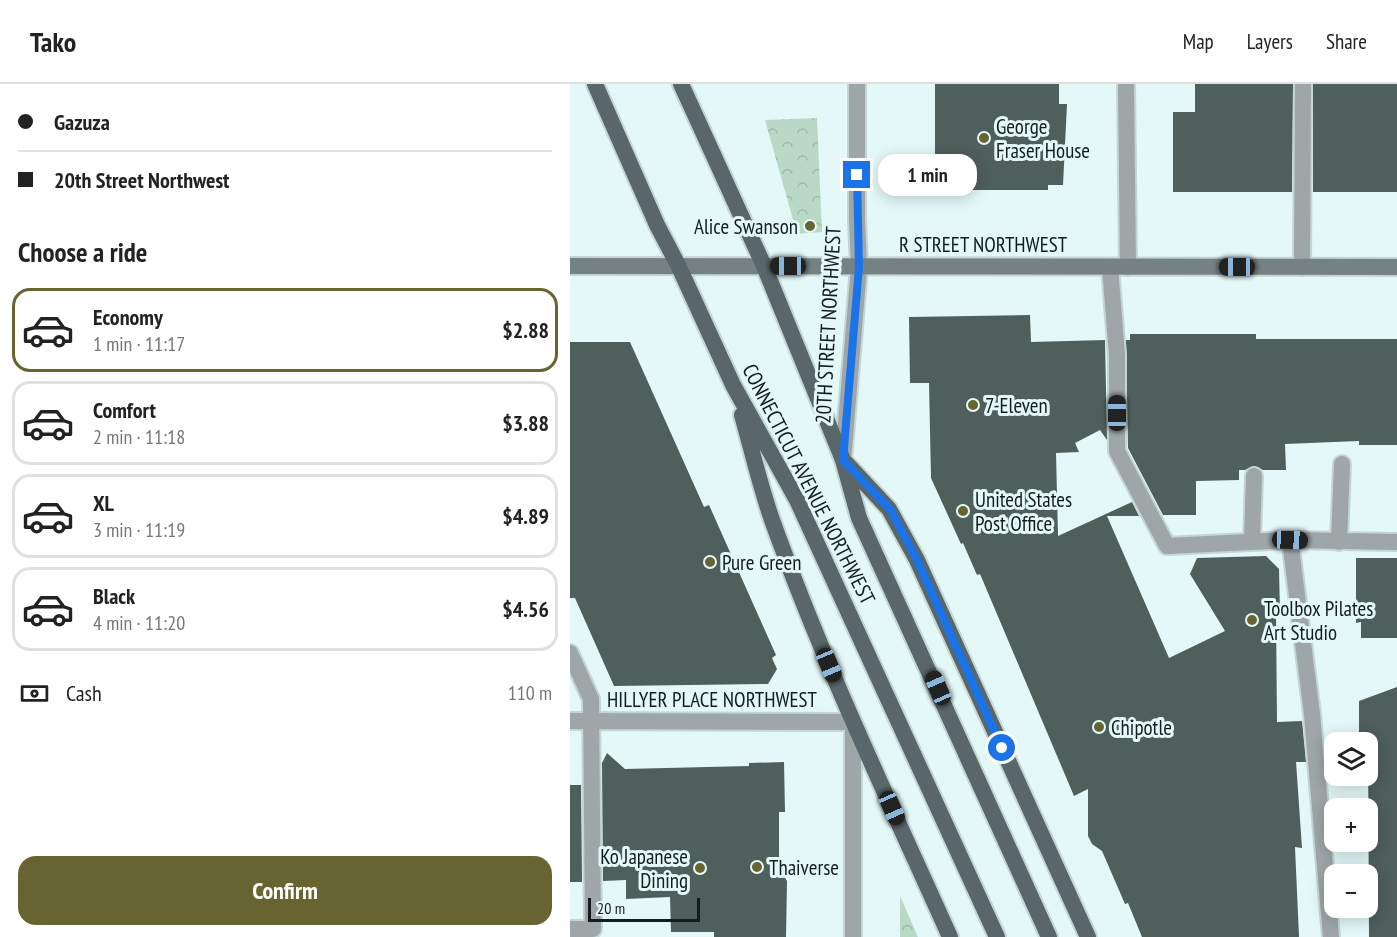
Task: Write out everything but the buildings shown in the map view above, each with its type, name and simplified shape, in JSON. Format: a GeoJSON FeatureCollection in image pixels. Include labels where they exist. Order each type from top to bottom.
{"type":"FeatureCollection","features":[{"type":"Feature","properties":{"kind":"main road","name":"CONNECTICUT AVENUE NORTHWEST"},"geometry":{"type":"LineString","coordinates":[[595,84],[657,225],[679,267],[733,385],[797,500],[997,937]]}},
{"type":"Feature","properties":{"kind":"main road","name":"CONNECTICUT AVENUE NORTHWEST"},"geometry":{"type":"LineString","coordinates":[[681,84],[764,266],[843,460],[859,518],[1049,937]]}},
{"type":"Feature","properties":{"kind":"main road","name":"R STREET NORTHWEST"},"geometry":{"type":"LineString","coordinates":[[570,266],[1397,267]]}},
{"type":"Feature","properties":{"kind":"main road"},"geometry":{"type":"LineString","coordinates":[[733,385],[771,518],[806,608],[853,723],[950,937]]}},
{"type":"Feature","properties":{"kind":"main road"},"geometry":{"type":"LineString","coordinates":[[843,460],[890,509],[917,560],[1088,937]]}},
{"type":"Feature","properties":{"kind":"street","name":"20TH STREET NORTHWEST"},"geometry":{"type":"LineString","coordinates":[[843,460],[859,267],[857,84]]}},
{"type":"Feature","properties":{"kind":"street"},"geometry":{"type":"LineString","coordinates":[[1126,84],[1119,267],[1117,452],[1167,546],[1290,540],[1397,542]]}},
{"type":"Feature","properties":{"kind":"street"},"geometry":{"type":"LineString","coordinates":[[1302,267],[1303,84]]}},
{"type":"Feature","properties":{"kind":"street"},"geometry":{"type":"LineString","coordinates":[[1339,542],[1342,464]]}},
{"type":"Feature","properties":{"kind":"street"},"geometry":{"type":"LineString","coordinates":[[1252,541],[1254,476]]}},
{"type":"Feature","properties":{"kind":"street"},"geometry":{"type":"LineString","coordinates":[[1290,540],[1312,714],[1331,937]]}},
{"type":"Feature","properties":{"kind":"street"},"geometry":{"type":"LineString","coordinates":[[570,653],[591,699],[593,929],[570,929]]}},
{"type":"Feature","properties":{"kind":"street","name":"HILLYER PLACE NORTHWEST"},"geometry":{"type":"LineString","coordinates":[[570,721],[853,723]]}},
{"type":"Feature","properties":{"kind":"street"},"geometry":{"type":"LineString","coordinates":[[853,723],[853,937]]}},
{"type":"Feature","properties":{"kind":"green space"},"geometry":{"type":"Polygon","coordinates":[[[817,118],[822,232],[797,234],[765,120],[817,118]]]}},
{"type":"Feature","properties":{"kind":"green space"},"geometry":{"type":"Polygon","coordinates":[[[900,896],[918,937],[900,937],[900,896]]]}},
{"type":"Feature","properties":{"kind":"place","name":"George Fraser House"},"geometry":{"type":"Point","coordinates":[984,138]}},
{"type":"Feature","properties":{"kind":"place","name":"Alice Swanson"},"geometry":{"type":"Point","coordinates":[810,226]}},
{"type":"Feature","properties":{"kind":"place","name":"7-Eleven"},"geometry":{"type":"Point","coordinates":[973,405]}},
{"type":"Feature","properties":{"kind":"place","name":"United States Post Office"},"geometry":{"type":"Point","coordinates":[963,511]}},
{"type":"Feature","properties":{"kind":"place","name":"Pure Green"},"geometry":{"type":"Point","coordinates":[710,562]}},
{"type":"Feature","properties":{"kind":"place","name":"Toolbox Pilates Art Studio"},"geometry":{"type":"Point","coordinates":[1252,620]}},
{"type":"Feature","properties":{"kind":"place","name":"Chipotle"},"geometry":{"type":"Point","coordinates":[1099,727]}},
{"type":"Feature","properties":{"kind":"place","name":"Thaiverse"},"geometry":{"type":"Point","coordinates":[757,867]}},
{"type":"Feature","properties":{"kind":"place","name":"Ko Japanese Dining"},"geometry":{"type":"Point","coordinates":[700,868]}},
{"type":"Feature","properties":{"kind":"route"},"geometry":{"type":"LineString","coordinates":[[857,175],[859,267],[843,460],[890,509],[917,560],[1002,748]]}}]}
